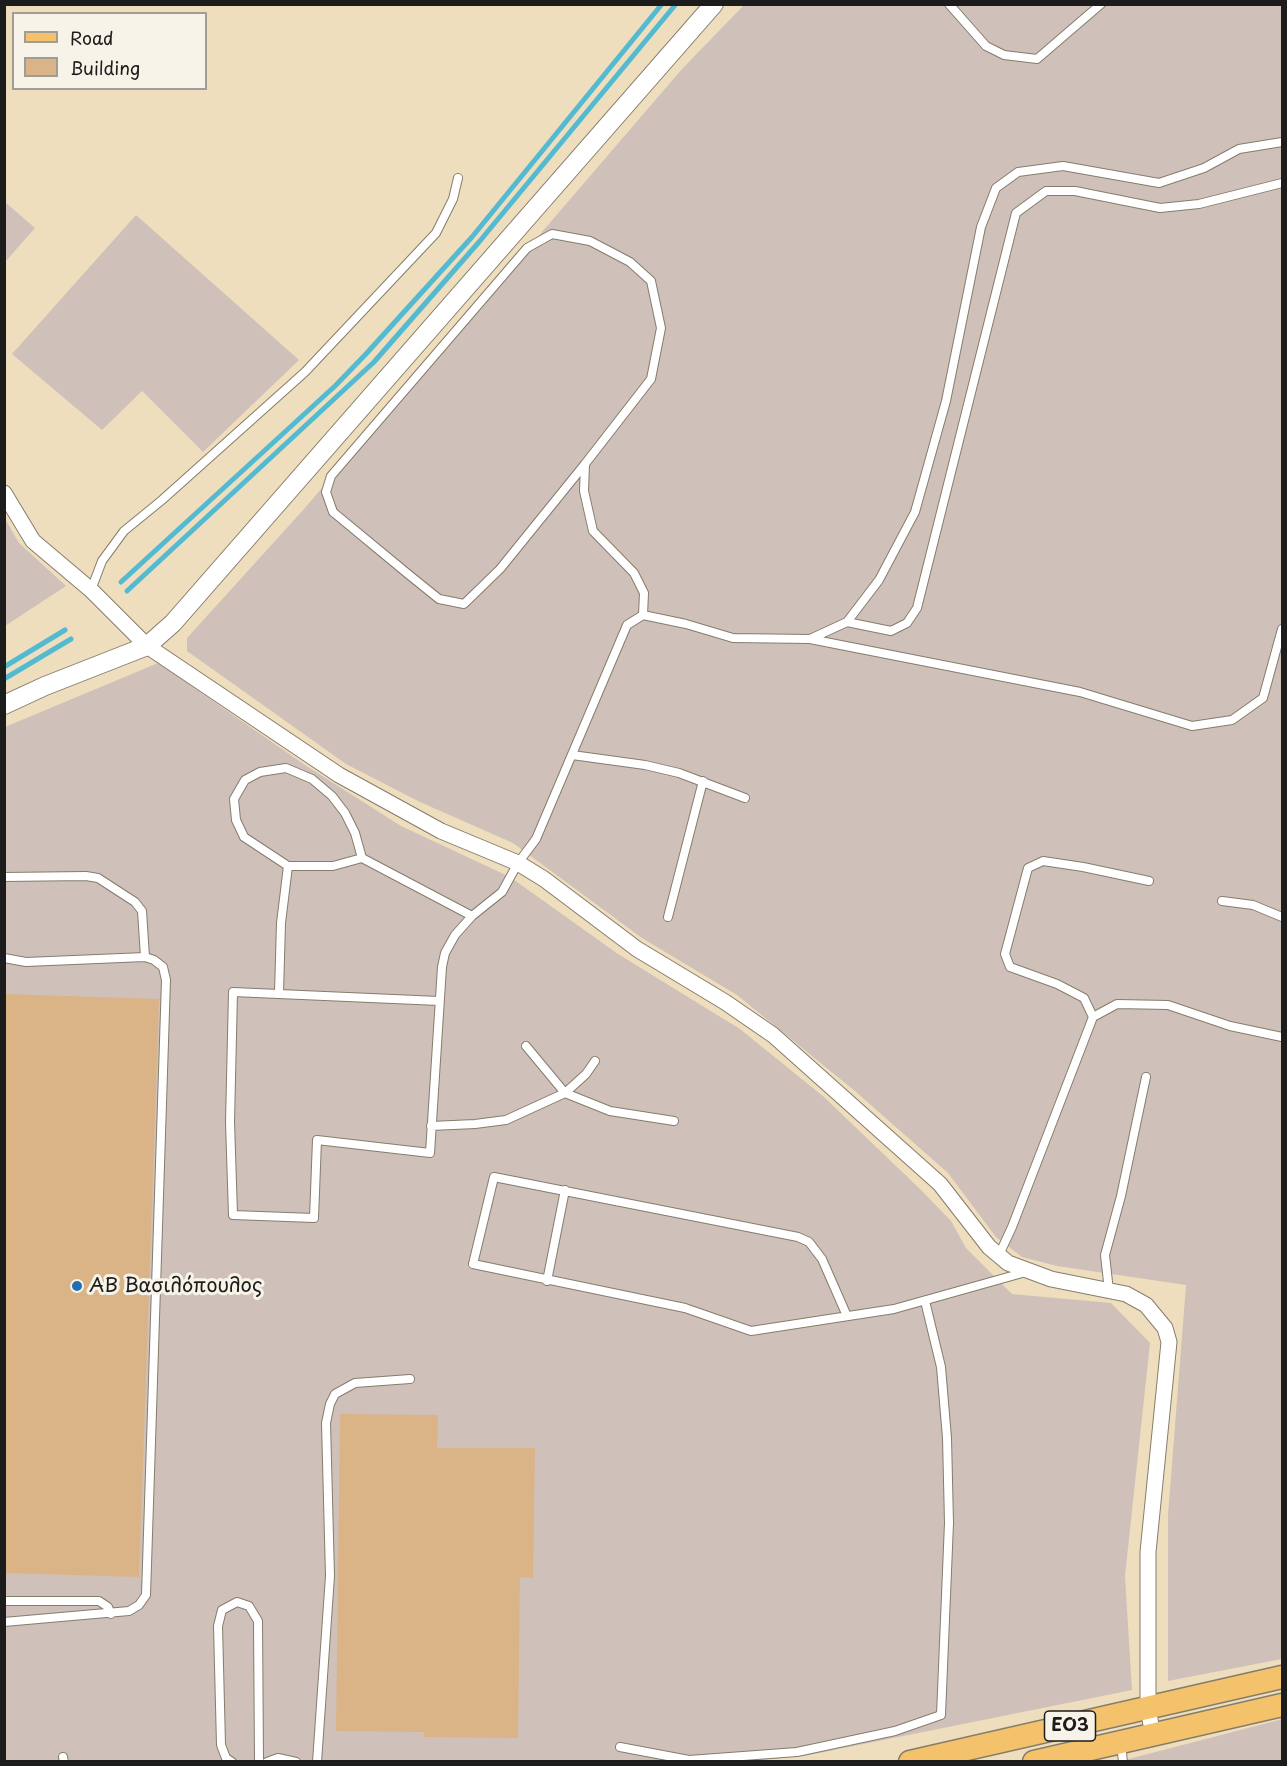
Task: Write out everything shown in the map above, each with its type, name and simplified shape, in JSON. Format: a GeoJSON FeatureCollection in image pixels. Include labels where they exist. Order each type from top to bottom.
{"type":"FeatureCollection","features":[{"type":"Feature","properties":{"kind":"main road","name":"ΕΟ3"},"geometry":{"type":"LineString","coordinates":[[910,1761],[1282,1677]]}},
{"type":"Feature","properties":{"kind":"main road","name":"ΕΟ3"},"geometry":{"type":"LineString","coordinates":[[1034,1761],[1122,1752],[1153,1736],[1282,1705]]}},
{"type":"Feature","properties":{"kind":"street"},"geometry":{"type":"LineString","coordinates":[[4,705],[45,686],[147,646],[173,623],[714,4]]}},
{"type":"Feature","properties":{"kind":"street"},"geometry":{"type":"LineString","coordinates":[[4,493],[33,541],[92,590],[147,646],[339,775],[441,831],[518,863],[544,879],[638,949],[725,1002],[773,1035],[940,1184],[1008,1263],[1026,1272],[1126,1294],[1146,1305],[1165,1328],[1169,1342],[1148,1552],[1148,1708],[1153,1736]]}},
{"type":"Feature","properties":{"kind":"lane"},"geometry":{"type":"LineString","coordinates":[[949,4],[986,46],[1004,55],[1037,59],[1101,4]]}},
{"type":"Feature","properties":{"kind":"lane"},"geometry":{"type":"LineString","coordinates":[[810,639],[847,622],[879,580],[915,512],[946,401],[981,227],[996,189],[1018,172],[1063,166],[1159,183],[1204,168],[1239,149],[1282,142]]}},
{"type":"Feature","properties":{"kind":"lane"},"geometry":{"type":"LineString","coordinates":[[92,590],[102,561],[124,531],[162,500],[304,372],[436,233],[453,199],[458,178]]}},
{"type":"Feature","properties":{"kind":"lane"},"geometry":{"type":"LineString","coordinates":[[847,622],[891,630],[907,623],[916,608],[1016,213],[1046,191],[1075,191],[1160,208],[1199,204],[1282,183]]}},
{"type":"Feature","properties":{"kind":"lane"},"geometry":{"type":"LineString","coordinates":[[585,464],[500,569],[464,604],[440,599],[408,574],[333,512],[327,492],[331,476],[527,248],[552,234],[590,242],[630,262],[651,281],[661,328],[651,380],[585,464],[584,491],[593,531],[634,573],[644,593],[643,615]]}},
{"type":"Feature","properties":{"kind":"lane"},"geometry":{"type":"LineString","coordinates":[[439,1001],[233,992],[230,1122],[233,1215],[314,1218],[317,1140],[430,1153],[439,1001],[445,953],[455,935],[472,916],[502,892],[518,863],[536,839],[627,625],[643,615],[686,624],[733,638],[810,639],[1080,692],[1192,726],[1232,720],[1263,698],[1282,629]]}},
{"type":"Feature","properties":{"kind":"lane"},"geometry":{"type":"LineString","coordinates":[[572,755],[645,765],[703,781],[745,798]]}},
{"type":"Feature","properties":{"kind":"lane"},"geometry":{"type":"LineString","coordinates":[[362,858],[355,833],[332,796],[312,779],[286,768],[260,772],[245,780],[234,800],[236,820],[244,837],[288,866],[333,866],[362,858],[472,916]]}},
{"type":"Feature","properties":{"kind":"lane"},"geometry":{"type":"LineString","coordinates":[[668,918],[703,781]]}},
{"type":"Feature","properties":{"kind":"lane"},"geometry":{"type":"LineString","coordinates":[[1093,1017],[1084,998],[1057,984],[1010,967],[1005,954],[1028,868],[1043,861],[1149,881]]}},
{"type":"Feature","properties":{"kind":"lane"},"geometry":{"type":"LineString","coordinates":[[279,993],[281,923],[288,866]]}},
{"type":"Feature","properties":{"kind":"lane"},"geometry":{"type":"LineString","coordinates":[[4,877],[98,878],[135,902],[142,911],[145,957]]}},
{"type":"Feature","properties":{"kind":"lane"},"geometry":{"type":"LineString","coordinates":[[1222,901],[1253,904],[1282,917]]}},
{"type":"Feature","properties":{"kind":"lane"},"geometry":{"type":"LineString","coordinates":[[4,958],[26,962],[145,957],[163,967],[166,980],[146,1595],[139,1605],[129,1611],[4,1622]]}},
{"type":"Feature","properties":{"kind":"lane"},"geometry":{"type":"LineString","coordinates":[[999,1255],[1012,1227],[1093,1017],[1117,1004],[1168,1005],[1230,1026],[1282,1037]]}},
{"type":"Feature","properties":{"kind":"lane"},"geometry":{"type":"LineString","coordinates":[[526,1046],[565,1093],[610,1111],[674,1121]]}},
{"type":"Feature","properties":{"kind":"lane"},"geometry":{"type":"LineString","coordinates":[[431,1126],[475,1125],[506,1120],[565,1093],[586,1074],[595,1061]]}},
{"type":"Feature","properties":{"kind":"lane"},"geometry":{"type":"LineString","coordinates":[[1109,1291],[1105,1256],[1121,1196],[1146,1077]]}},
{"type":"Feature","properties":{"kind":"lane"},"geometry":{"type":"LineString","coordinates":[[847,1316],[822,1259],[809,1242],[798,1236],[494,1177],[472,1264],[685,1308],[751,1331],[847,1316],[925,1301],[1026,1272]]}},
{"type":"Feature","properties":{"kind":"lane"},"geometry":{"type":"LineString","coordinates":[[547,1281],[565,1190]]}},
{"type":"Feature","properties":{"kind":"lane"},"geometry":{"type":"LineString","coordinates":[[620,1747],[689,1760],[797,1752],[895,1731],[941,1715],[949,1523],[947,1438],[940,1367],[925,1301]]}},
{"type":"Feature","properties":{"kind":"lane"},"geometry":{"type":"LineString","coordinates":[[317,1761],[330,1576],[326,1423],[330,1404],[335,1394],[355,1383],[410,1379]]}},
{"type":"Feature","properties":{"kind":"lane"},"geometry":{"type":"LineString","coordinates":[[4,1601],[99,1601],[108,1606],[111,1614]]}},
{"type":"Feature","properties":{"kind":"lane"},"geometry":{"type":"LineString","coordinates":[[232,1761],[226,1758],[222,1746],[218,1626],[222,1610],[237,1602],[254,1610],[258,1622],[259,1761]]}},
{"type":"Feature","properties":{"kind":"lane"},"geometry":{"type":"LineString","coordinates":[[267,1761],[278,1758],[296,1761]]}},
{"type":"Feature","properties":{"kind":"shaded area"},"geometry":{"type":"Polygon","coordinates":[[[744,5],[1282,5],[1282,1659],[1168,1681],[1168,1515],[1186,1285],[1057,1266],[1022,1257],[996,1237],[948,1173],[855,1091],[737,995],[642,938],[513,843],[420,802],[346,764],[187,651],[187,638],[304,509],[682,69],[744,5]]]}},
{"type":"Feature","properties":{"kind":"shaded area"},"geometry":{"type":"Polygon","coordinates":[[[5,202],[35,228],[4,262],[5,202]]]}},
{"type":"Feature","properties":{"kind":"shaded area"},"geometry":{"type":"Polygon","coordinates":[[[136,215],[299,360],[203,452],[142,391],[102,430],[12,354],[136,215]]]}},
{"type":"Feature","properties":{"kind":"shaded area"},"geometry":{"type":"Polygon","coordinates":[[[5,519],[19,543],[66,586],[5,626],[5,519]]]}},
{"type":"Feature","properties":{"kind":"shaded area"},"geometry":{"type":"Polygon","coordinates":[[[158,663],[305,765],[401,826],[510,877],[618,954],[740,1029],[824,1097],[922,1191],[951,1221],[966,1248],[1012,1294],[1111,1303],[1150,1343],[1125,1576],[1132,1690],[804,1756],[750,1761],[5,1762],[5,727],[158,663]]]}},
{"type":"Feature","properties":{"kind":"shaded area"},"geometry":{"type":"Polygon","coordinates":[[[1282,1718],[1282,1761],[1117,1762],[1279,1720],[1282,1718]]]}},
{"type":"Feature","properties":{"kind":"building","name":"ΑΒ Βασιλόπουλος"},"geometry":{"type":"Polygon","coordinates":[[[5,994],[159,999],[139,1577],[5,1573],[5,994]]]}},
{"type":"Feature","properties":{"kind":"building"},"geometry":{"type":"Polygon","coordinates":[[[340,1414],[438,1415],[437,1448],[535,1448],[533,1578],[520,1577],[518,1738],[424,1737],[424,1732],[336,1731],[340,1414]]]}},
{"type":"Feature","properties":{"kind":"waterway"},"geometry":{"type":"LineString","coordinates":[[121,582],[335,386],[365,355],[472,237],[662,4]]}},
{"type":"Feature","properties":{"kind":"waterway"},"geometry":{"type":"LineString","coordinates":[[127,591],[374,362],[479,242],[676,4]]}},
{"type":"Feature","properties":{"kind":"waterway"},"geometry":{"type":"LineString","coordinates":[[4,667],[65,630]]}},
{"type":"Feature","properties":{"kind":"waterway"},"geometry":{"type":"LineString","coordinates":[[4,679],[71,639]]}},
{"type":"Feature","properties":{"kind":"place","name":"ΑΒ Βασιλόπουλος"},"geometry":{"type":"Point","coordinates":[77,1286]}}]}
